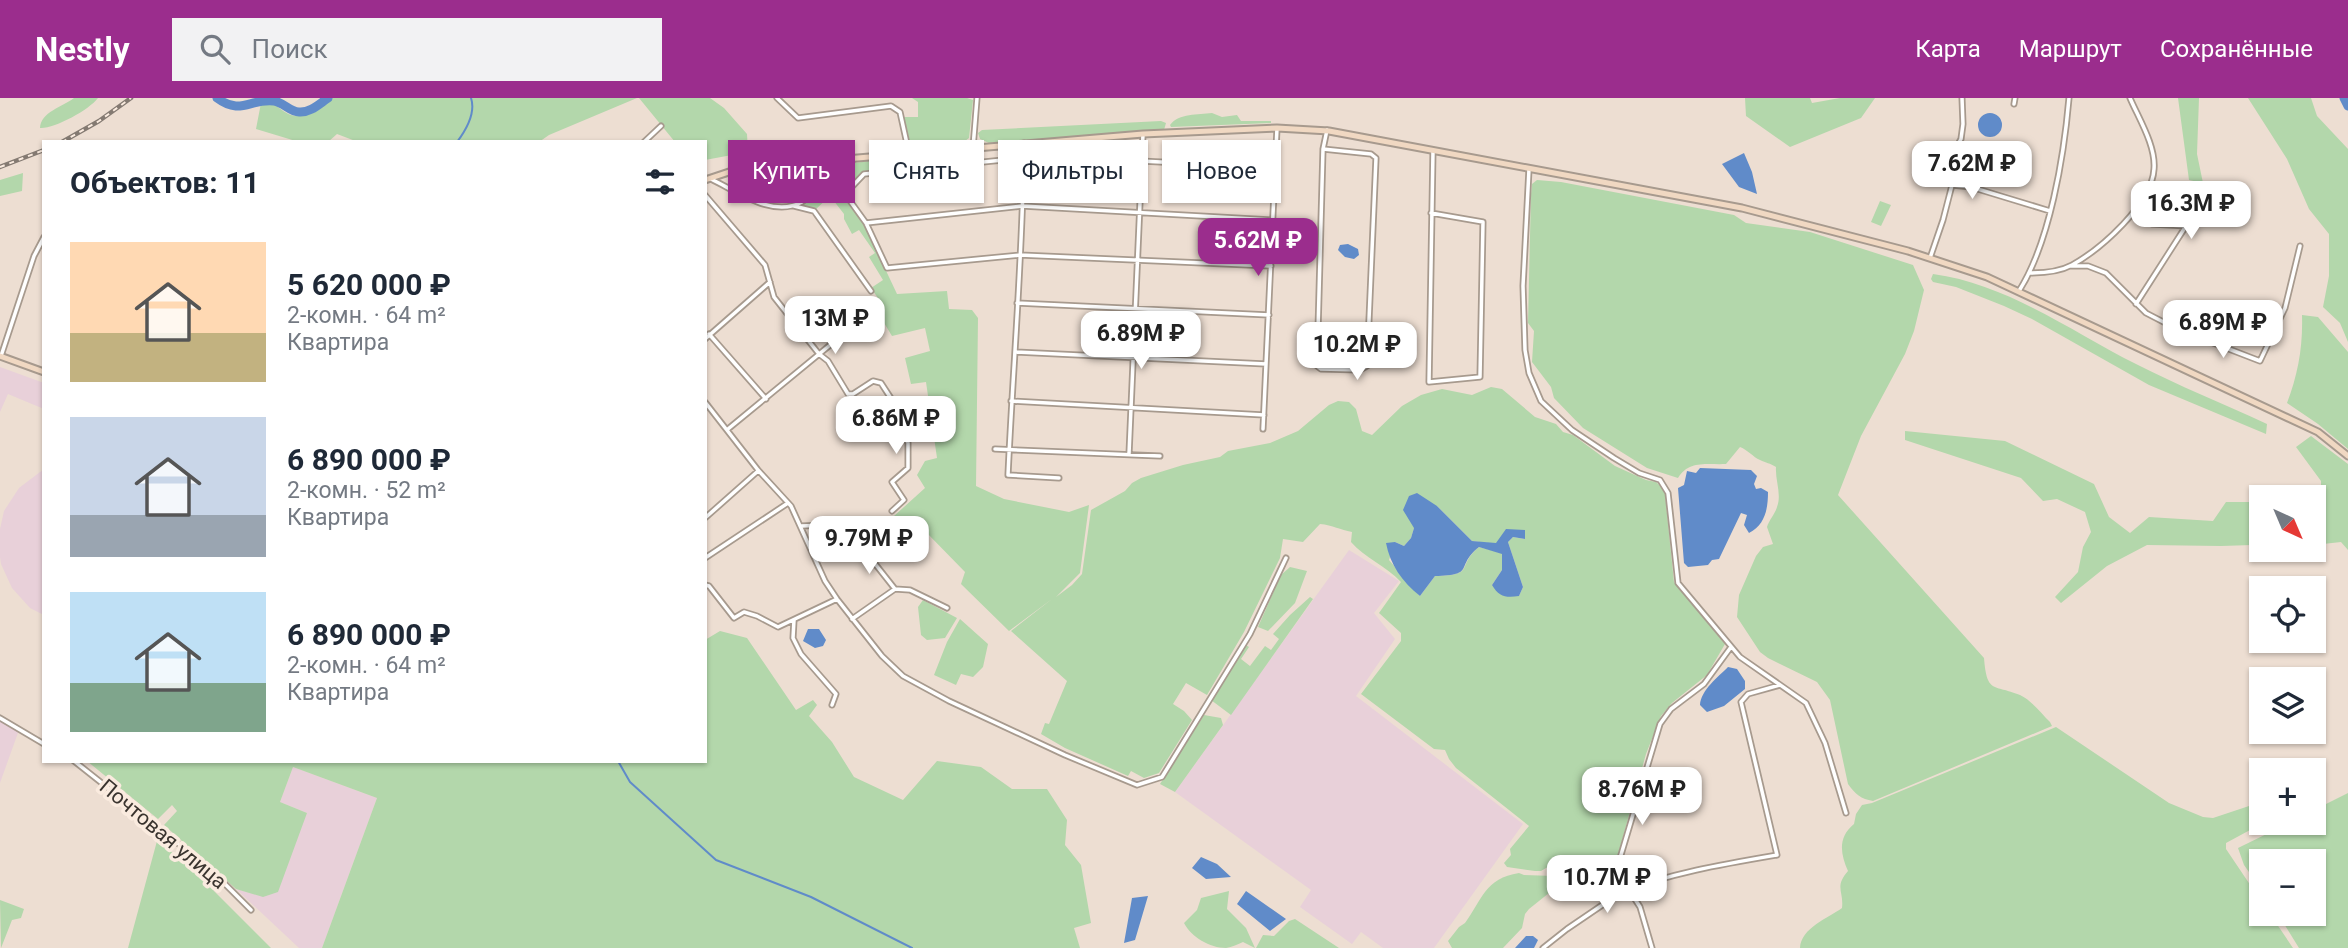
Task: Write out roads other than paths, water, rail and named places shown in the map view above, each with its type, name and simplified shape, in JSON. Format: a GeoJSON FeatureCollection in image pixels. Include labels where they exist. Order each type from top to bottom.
{"type":"FeatureCollection","features":[{"type":"Feature","properties":{"kind":"main road"},"geometry":{"type":"LineString","coordinates":[[1072,140],[1277,128],[1327,130],[1742,208],[1930,258],[1987,277],[2318,432],[2348,456]]}},
{"type":"Feature","properties":{"kind":"main road"},"geometry":{"type":"LineString","coordinates":[[707,179],[728,172]]}},
{"type":"Feature","properties":{"kind":"main road"},"geometry":{"type":"LineString","coordinates":[[1,356],[42,371]]}},
{"type":"Feature","properties":{"kind":"street"},"geometry":{"type":"LineString","coordinates":[[777,98],[798,118],[891,106],[900,112],[906,140]]}},
{"type":"Feature","properties":{"kind":"street"},"geometry":{"type":"LineString","coordinates":[[975,140],[978,98]]}},
{"type":"Feature","properties":{"kind":"street"},"geometry":{"type":"LineString","coordinates":[[1930,258],[1952,186],[1949,160],[1961,139],[1962,98]]}},
{"type":"Feature","properties":{"kind":"street"},"geometry":{"type":"LineString","coordinates":[[2019,291],[2030,273],[2050,211],[2069,98]]}},
{"type":"Feature","properties":{"kind":"street"},"geometry":{"type":"LineString","coordinates":[[2071,266],[2111,236],[2137,210],[2154,170],[2151,147],[2130,98]]}},
{"type":"Feature","properties":{"kind":"street"},"geometry":{"type":"LineString","coordinates":[[645,140],[660,127]]}},
{"type":"Feature","properties":{"kind":"street"},"geometry":{"type":"LineString","coordinates":[[1276,140],[1277,128]]}},
{"type":"Feature","properties":{"kind":"street"},"geometry":{"type":"LineString","coordinates":[[1324,149],[1371,155],[1376,158],[1367,366],[1360,370],[1321,369],[1317,366],[1324,149],[1327,130]]}},
{"type":"Feature","properties":{"kind":"street"},"geometry":{"type":"LineString","coordinates":[[1143,134],[1143,140]]}},
{"type":"Feature","properties":{"kind":"street"},"geometry":{"type":"LineString","coordinates":[[1431,213],[1483,222],[1480,377],[1429,382],[1431,213],[1433,151]]}},
{"type":"Feature","properties":{"kind":"street"},"geometry":{"type":"LineString","coordinates":[[1529,169],[1523,286],[1525,350],[1529,373],[1541,401],[1583,437],[1639,473],[1660,480],[1665,485],[1678,583],[1740,657],[1806,703],[1825,743],[1846,813]]}},
{"type":"Feature","properties":{"kind":"street"},"geometry":{"type":"LineString","coordinates":[[869,173],[864,174],[845,194],[866,223],[887,268],[1020,255],[1271,266]]}},
{"type":"Feature","properties":{"kind":"street"},"geometry":{"type":"LineString","coordinates":[[707,179],[766,205],[781,208],[794,206],[814,211],[871,291]]}},
{"type":"Feature","properties":{"kind":"street"},"geometry":{"type":"LineString","coordinates":[[1952,186],[1971,187],[2050,211]]}},
{"type":"Feature","properties":{"kind":"street"},"geometry":{"type":"LineString","coordinates":[[707,197],[765,265],[774,297],[819,354],[828,361],[848,394],[853,394],[873,381],[881,383],[894,402],[896,422],[908,443],[908,468],[892,482],[904,499],[892,511]]}},
{"type":"Feature","properties":{"kind":"street"},"geometry":{"type":"LineString","coordinates":[[794,206],[798,203]]}},
{"type":"Feature","properties":{"kind":"street"},"geometry":{"type":"LineString","coordinates":[[1022,203],[1008,475],[1059,478]]}},
{"type":"Feature","properties":{"kind":"street"},"geometry":{"type":"LineString","coordinates":[[1129,454],[1139,203]]}},
{"type":"Feature","properties":{"kind":"street"},"geometry":{"type":"LineString","coordinates":[[1263,429],[1274,203]]}},
{"type":"Feature","properties":{"kind":"street"},"geometry":{"type":"LineString","coordinates":[[866,223],[1022,206],[1273,220]]}},
{"type":"Feature","properties":{"kind":"street"},"geometry":{"type":"LineString","coordinates":[[2136,304],[2186,226],[2157,226],[2151,224],[2137,210]]}},
{"type":"Feature","properties":{"kind":"street"},"geometry":{"type":"LineString","coordinates":[[1,356],[33,256],[42,245]]}},
{"type":"Feature","properties":{"kind":"street"},"geometry":{"type":"LineString","coordinates":[[2030,273],[2046,273],[2071,266],[2088,267],[2106,273],[2146,313],[2178,329],[2260,361],[2285,308],[2300,246]]}},
{"type":"Feature","properties":{"kind":"street"},"geometry":{"type":"LineString","coordinates":[[707,336],[769,282]]}},
{"type":"Feature","properties":{"kind":"street"},"geometry":{"type":"LineString","coordinates":[[1017,303],[1269,315]]}},
{"type":"Feature","properties":{"kind":"street"},"geometry":{"type":"LineString","coordinates":[[727,429],[852,327],[834,304]]}},
{"type":"Feature","properties":{"kind":"street"},"geometry":{"type":"LineString","coordinates":[[709,334],[766,399]]}},
{"type":"Feature","properties":{"kind":"street"},"geometry":{"type":"LineString","coordinates":[[1016,352],[1266,364]]}},
{"type":"Feature","properties":{"kind":"street"},"geometry":{"type":"LineString","coordinates":[[1011,401],[1264,415]]}},
{"type":"Feature","properties":{"kind":"street"},"geometry":{"type":"LineString","coordinates":[[707,404],[758,470],[788,503],[825,582],[837,599],[882,656],[904,676],[949,701],[1137,785],[1162,777],[1250,634],[1286,558]]}},
{"type":"Feature","properties":{"kind":"street"},"geometry":{"type":"LineString","coordinates":[[995,449],[1160,456]]}},
{"type":"Feature","properties":{"kind":"street"},"geometry":{"type":"LineString","coordinates":[[707,516],[758,470]]}},
{"type":"Feature","properties":{"kind":"street"},"geometry":{"type":"LineString","coordinates":[[707,557],[788,503]]}},
{"type":"Feature","properties":{"kind":"street"},"geometry":{"type":"LineString","coordinates":[[801,526],[826,525],[836,521],[842,523],[895,589]]}},
{"type":"Feature","properties":{"kind":"street"},"geometry":{"type":"LineString","coordinates":[[707,585],[734,618],[744,612],[757,615],[778,627],[837,599]]}},
{"type":"Feature","properties":{"kind":"street"},"geometry":{"type":"LineString","coordinates":[[852,619],[895,589],[910,590],[947,608]]}},
{"type":"Feature","properties":{"kind":"street"},"geometry":{"type":"LineString","coordinates":[[794,620],[793,638],[801,654],[836,694],[832,705]]}},
{"type":"Feature","properties":{"kind":"street"},"geometry":{"type":"LineString","coordinates":[[1653,948],[1640,906],[1633,896],[1620,893],[1612,885],[1660,724],[1671,709],[1704,684],[1731,647]]}},
{"type":"Feature","properties":{"kind":"street"},"geometry":{"type":"LineString","coordinates":[[1543,948],[1620,893],[1645,883],[1712,866],[1777,855],[1741,702],[1748,694],[1781,685]]}},
{"type":"Feature","properties":{"kind":"street"},"geometry":{"type":"LineString","coordinates":[[0,718],[42,743]]}},
{"type":"Feature","properties":{"kind":"street","name":"Почтовая улица"},"geometry":{"type":"LineString","coordinates":[[77,763],[209,868],[251,910]]}},
{"type":"Feature","properties":{"kind":"water"},"geometry":{"type":"Polygon","coordinates":[[[1990,113],[1999,116],[2002,125],[1999,134],[1990,137],[1981,134],[1978,125],[1981,116],[1990,113]]]}},
{"type":"Feature","properties":{"kind":"water"},"geometry":{"type":"Polygon","coordinates":[[[1744,153],[1757,194],[1739,187],[1722,164],[1744,153]]]}},
{"type":"Feature","properties":{"kind":"water"},"geometry":{"type":"Polygon","coordinates":[[[1348,244],[1358,249],[1359,255],[1354,259],[1345,257],[1338,250],[1340,245],[1348,244]]]}},
{"type":"Feature","properties":{"kind":"water"},"geometry":{"type":"Polygon","coordinates":[[[1700,468],[1751,470],[1757,476],[1754,484],[1756,489],[1761,488],[1768,492],[1767,504],[1759,526],[1749,533],[1744,525],[1747,515],[1741,513],[1719,559],[1712,560],[1708,565],[1688,567],[1684,563],[1678,488],[1684,485],[1687,471],[1696,473],[1700,468]]]}},
{"type":"Feature","properties":{"kind":"water"},"geometry":{"type":"Polygon","coordinates":[[[1417,493],[1437,506],[1472,541],[1496,543],[1506,529],[1525,530],[1525,539],[1513,537],[1508,542],[1523,587],[1519,596],[1503,596],[1497,592],[1492,585],[1502,570],[1502,554],[1479,547],[1467,560],[1461,572],[1435,576],[1420,596],[1408,585],[1394,565],[1386,543],[1395,542],[1404,546],[1411,538],[1414,528],[1403,510],[1409,496],[1417,493]]]}},
{"type":"Feature","properties":{"kind":"water"},"geometry":{"type":"Polygon","coordinates":[[[808,629],[819,629],[826,640],[823,646],[815,648],[803,641],[808,629]]]}},
{"type":"Feature","properties":{"kind":"water"},"geometry":{"type":"Polygon","coordinates":[[[1728,667],[1737,669],[1745,681],[1745,689],[1724,706],[1707,712],[1700,705],[1703,694],[1728,667]]]}},
{"type":"Feature","properties":{"kind":"water"},"geometry":{"type":"Polygon","coordinates":[[[1201,857],[1217,864],[1231,877],[1206,879],[1192,868],[1201,857]]]}},
{"type":"Feature","properties":{"kind":"water"},"geometry":{"type":"Polygon","coordinates":[[[1246,891],[1286,919],[1270,931],[1237,904],[1246,891]]]}},
{"type":"Feature","properties":{"kind":"water"},"geometry":{"type":"Polygon","coordinates":[[[1148,896],[1135,940],[1124,943],[1132,898],[1148,896]]]}},
{"type":"Feature","properties":{"kind":"water"},"geometry":{"type":"Polygon","coordinates":[[[1526,936],[1533,936],[1538,940],[1534,948],[1515,948],[1526,936]]]}},
{"type":"Feature","properties":{"kind":"waterway"},"geometry":{"type":"LineString","coordinates":[[217,98],[233,106],[274,101],[299,112],[311,110],[328,98]]}},
{"type":"Feature","properties":{"kind":"waterway"},"geometry":{"type":"LineString","coordinates":[[458,140],[471,115],[471,98]]}},
{"type":"Feature","properties":{"kind":"waterway"},"geometry":{"type":"LineString","coordinates":[[2344,98],[2348,106]]}},
{"type":"Feature","properties":{"kind":"waterway"},"geometry":{"type":"LineString","coordinates":[[619,763],[630,782],[716,860],[811,897],[912,948]]}},
{"type":"Feature","properties":{"kind":"railway"},"geometry":{"type":"LineString","coordinates":[[66,140],[131,98]]}},
{"type":"Feature","properties":{"kind":"railway"},"geometry":{"type":"LineString","coordinates":[[0,167],[42,151]]}}]}
